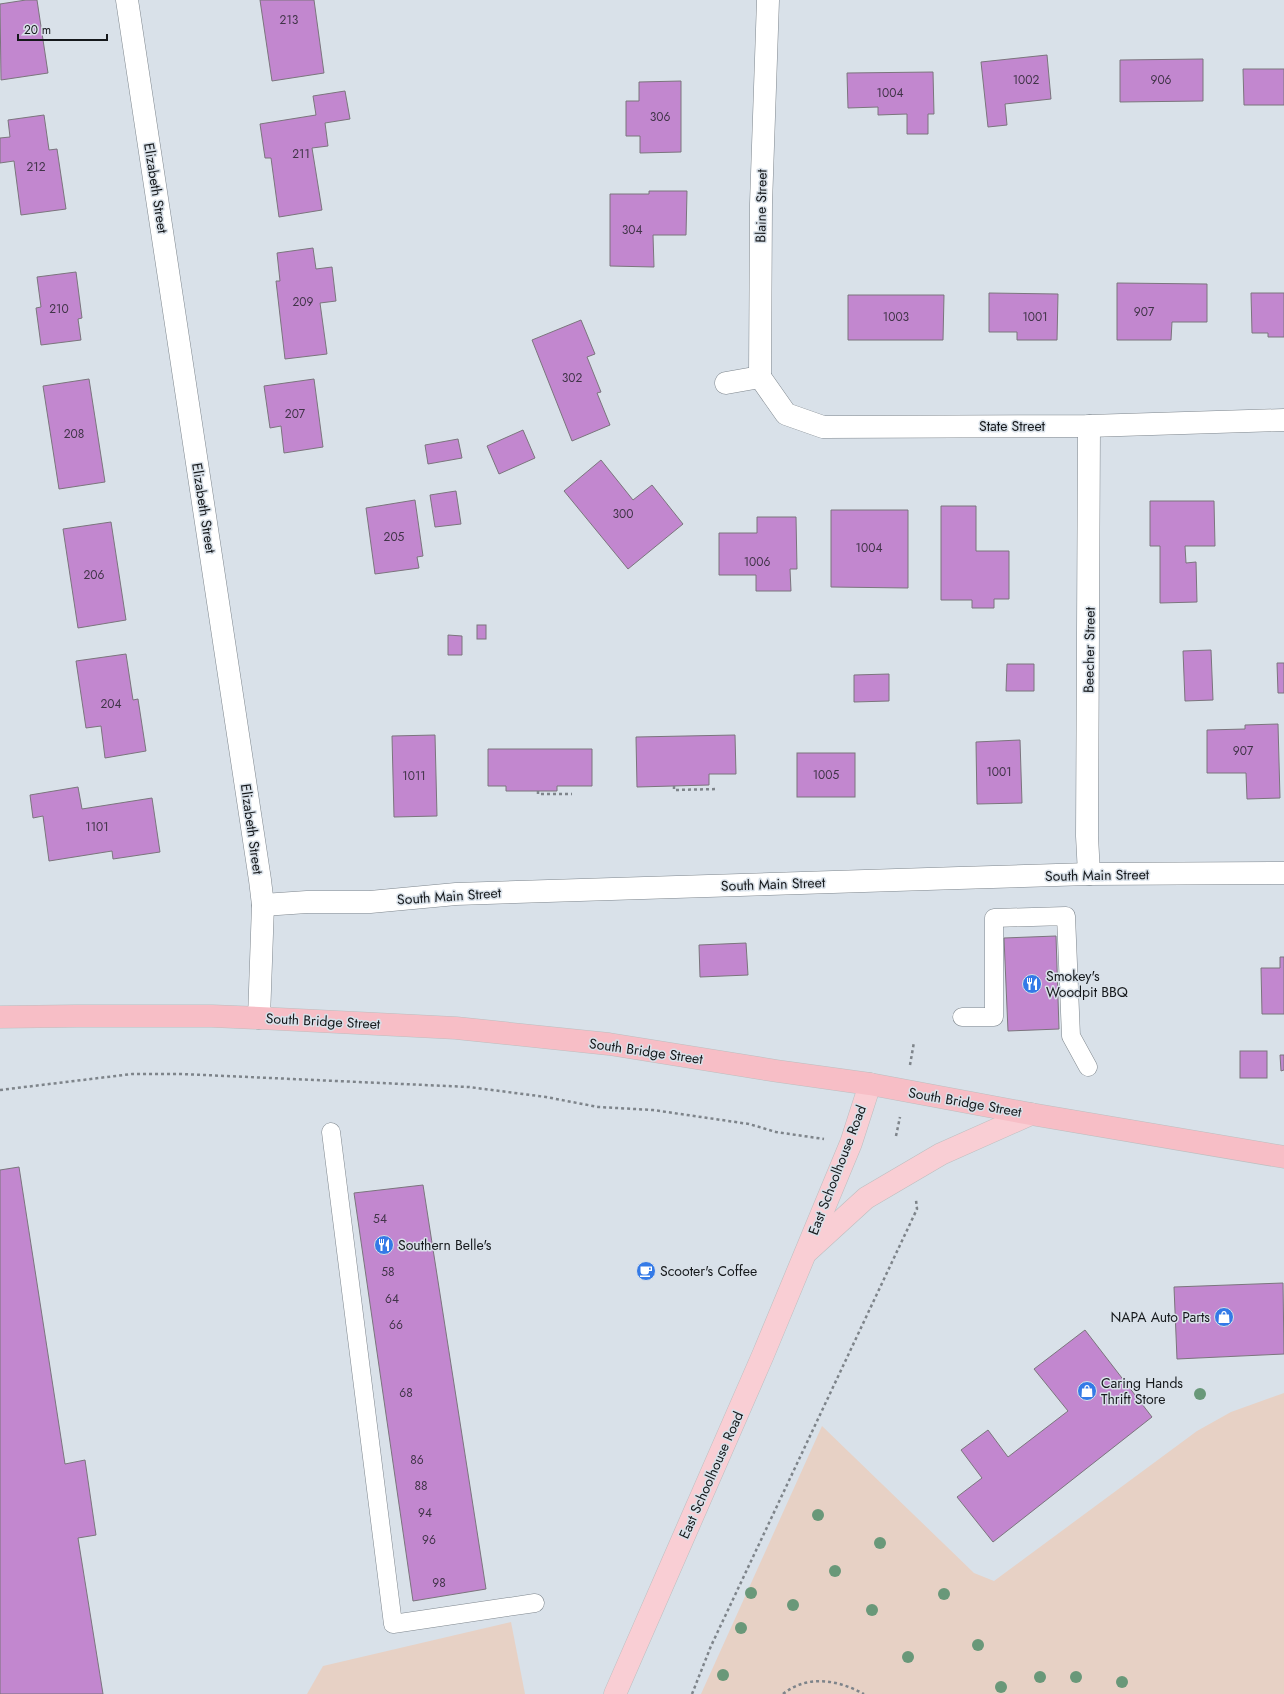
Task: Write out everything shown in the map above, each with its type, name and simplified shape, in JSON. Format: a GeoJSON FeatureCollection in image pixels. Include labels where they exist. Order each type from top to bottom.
{"type":"FeatureCollection","features":[{"type":"Feature","properties":{"kind":"highway","name":"South Bridge Street"},"geometry":{"type":"LineString","coordinates":[[0,1017],[76,1016],[259,1018],[456,1028],[609,1044],[777,1071],[870,1084],[1031,1114],[1284,1157]]}},
{"type":"Feature","properties":{"kind":"main road","name":"East Schoolhouse Road"},"geometry":{"type":"LineString","coordinates":[[615,1694],[747,1392],[851,1142],[870,1084]]}},
{"type":"Feature","properties":{"kind":"main road","name":"East Schoolhouse Road"},"geometry":{"type":"LineString","coordinates":[[803,1256],[866,1198],[942,1154],[1031,1114]]}},
{"type":"Feature","properties":{"kind":"street","name":"Elizabeth Street"},"geometry":{"type":"LineString","coordinates":[[128,0],[263,905],[259,1018]]}},
{"type":"Feature","properties":{"kind":"street","name":"Blaine Street"},"geometry":{"type":"LineString","coordinates":[[760,378],[761,204],[768,0]]}},
{"type":"Feature","properties":{"kind":"street"},"geometry":{"type":"LineString","coordinates":[[726,383],[760,378]]}},
{"type":"Feature","properties":{"kind":"street","name":"State Street"},"geometry":{"type":"LineString","coordinates":[[760,378],[786,414],[823,427],[1089,426],[1284,420]]}},
{"type":"Feature","properties":{"kind":"street","name":"Beecher Street"},"geometry":{"type":"LineString","coordinates":[[1089,426],[1087,785],[1089,874]]}},
{"type":"Feature","properties":{"kind":"street","name":"South Main Street"},"geometry":{"type":"LineString","coordinates":[[263,905],[307,902],[370,902],[456,894],[1089,874],[1284,873]]}},
{"type":"Feature","properties":{"kind":"lane"},"geometry":{"type":"LineString","coordinates":[[962,1017],[994,1017],[994,918],[1066,916],[1071,1036],[1088,1067]]}},
{"type":"Feature","properties":{"kind":"lane"},"geometry":{"type":"LineString","coordinates":[[331,1132],[393,1624],[535,1603]]}},
{"type":"Feature","properties":{"kind":"path"},"geometry":{"type":"LineString","coordinates":[[674,786],[674,790],[718,789]]}},
{"type":"Feature","properties":{"kind":"path"},"geometry":{"type":"LineString","coordinates":[[538,790],[538,794],[572,794]]}},
{"type":"Feature","properties":{"kind":"path"},"geometry":{"type":"LineString","coordinates":[[0,1090],[132,1074],[175,1074],[469,1087],[546,1097],[598,1107],[653,1110],[749,1124],[776,1132]]}},
{"type":"Feature","properties":{"kind":"path"},"geometry":{"type":"LineString","coordinates":[[692,1694],[711,1646],[917,1209],[915,1196]]}},
{"type":"Feature","properties":{"kind":"path"},"geometry":{"type":"LineString","coordinates":[[783,1694],[795,1686],[818,1680],[844,1685],[864,1694]]}},
{"type":"Feature","properties":{"kind":"shaded area"},"geometry":{"type":"Polygon","coordinates":[[[1284,1393],[1284,1694],[701,1694],[822,1426],[974,1573],[994,1581],[1197,1431],[1231,1412],[1284,1393]]]}},
{"type":"Feature","properties":{"kind":"shaded area"},"geometry":{"type":"Polygon","coordinates":[[[511,1622],[525,1694],[307,1694],[323,1666],[511,1622]]]}},
{"type":"Feature","properties":{"kind":"building"},"geometry":{"type":"Polygon","coordinates":[[[37,0],[48,73],[1,80],[0,4],[37,0]]]}},
{"type":"Feature","properties":{"kind":"building"},"geometry":{"type":"Polygon","coordinates":[[[260,0],[314,0],[324,73],[272,81],[260,0]]]}},
{"type":"Feature","properties":{"kind":"building"},"geometry":{"type":"Polygon","coordinates":[[[1047,55],[1051,99],[1005,104],[1007,125],[988,127],[981,62],[1047,55]]]}},
{"type":"Feature","properties":{"kind":"building"},"geometry":{"type":"Polygon","coordinates":[[[1203,59],[1203,101],[1120,102],[1120,60],[1203,59]]]}},
{"type":"Feature","properties":{"kind":"building"},"geometry":{"type":"Polygon","coordinates":[[[1243,69],[1284,69],[1284,105],[1244,105],[1243,69]]]}},
{"type":"Feature","properties":{"kind":"building"},"geometry":{"type":"Polygon","coordinates":[[[933,72],[934,114],[928,114],[928,134],[907,134],[907,114],[878,115],[878,107],[848,108],[847,73],[933,72]]]}},
{"type":"Feature","properties":{"kind":"building"},"geometry":{"type":"Polygon","coordinates":[[[681,81],[681,152],[640,153],[640,136],[626,136],[626,101],[639,101],[639,82],[681,81]]]}},
{"type":"Feature","properties":{"kind":"building"},"geometry":{"type":"Polygon","coordinates":[[[345,91],[350,119],[325,123],[328,146],[312,148],[322,210],[279,217],[271,158],[265,158],[260,124],[316,115],[313,96],[345,91]]]}},
{"type":"Feature","properties":{"kind":"building"},"geometry":{"type":"Polygon","coordinates":[[[44,115],[49,150],[57,149],[66,209],[21,215],[14,161],[0,163],[0,138],[10,137],[8,120],[44,115]]]}},
{"type":"Feature","properties":{"kind":"building"},"geometry":{"type":"Polygon","coordinates":[[[649,191],[687,191],[686,235],[653,235],[654,267],[610,266],[610,194],[649,194],[649,191]]]}},
{"type":"Feature","properties":{"kind":"building"},"geometry":{"type":"Polygon","coordinates":[[[313,248],[316,269],[332,267],[336,301],[320,303],[327,354],[285,359],[276,281],[280,281],[277,253],[313,248]]]}},
{"type":"Feature","properties":{"kind":"building"},"geometry":{"type":"Polygon","coordinates":[[[76,272],[82,318],[78,319],[81,340],[41,345],[36,308],[41,307],[37,277],[76,272]]]}},
{"type":"Feature","properties":{"kind":"building"},"geometry":{"type":"Polygon","coordinates":[[[1117,283],[1207,284],[1207,322],[1172,322],[1171,340],[1117,340],[1117,283]]]}},
{"type":"Feature","properties":{"kind":"building"},"geometry":{"type":"Polygon","coordinates":[[[989,293],[1058,294],[1057,340],[1017,340],[1017,332],[989,332],[989,293]]]}},
{"type":"Feature","properties":{"kind":"building"},"geometry":{"type":"Polygon","coordinates":[[[1251,293],[1284,293],[1284,337],[1268,337],[1268,333],[1252,333],[1251,293]]]}},
{"type":"Feature","properties":{"kind":"building"},"geometry":{"type":"Polygon","coordinates":[[[848,295],[944,295],[943,340],[848,340],[848,295]]]}},
{"type":"Feature","properties":{"kind":"building"},"geometry":{"type":"Polygon","coordinates":[[[581,320],[595,354],[587,357],[601,392],[597,393],[610,425],[572,441],[532,340],[581,320]]]}},
{"type":"Feature","properties":{"kind":"building"},"geometry":{"type":"Polygon","coordinates":[[[89,379],[105,482],[59,489],[43,386],[89,379]]]}},
{"type":"Feature","properties":{"kind":"building"},"geometry":{"type":"Polygon","coordinates":[[[314,379],[323,447],[284,453],[281,426],[270,428],[264,386],[314,379]]]}},
{"type":"Feature","properties":{"kind":"building"},"geometry":{"type":"Polygon","coordinates":[[[523,430],[535,458],[499,474],[487,446],[523,430]]]}},
{"type":"Feature","properties":{"kind":"building"},"geometry":{"type":"Polygon","coordinates":[[[458,439],[462,458],[428,464],[425,445],[458,439]]]}},
{"type":"Feature","properties":{"kind":"building"},"geometry":{"type":"Polygon","coordinates":[[[601,460],[633,500],[652,485],[683,524],[628,569],[564,491],[601,460]]]}},
{"type":"Feature","properties":{"kind":"building"},"geometry":{"type":"Polygon","coordinates":[[[456,491],[461,524],[435,527],[430,495],[456,491]]]}},
{"type":"Feature","properties":{"kind":"building"},"geometry":{"type":"Polygon","coordinates":[[[415,500],[423,556],[417,557],[419,568],[375,574],[366,508],[415,500]]]}},
{"type":"Feature","properties":{"kind":"building"},"geometry":{"type":"Polygon","coordinates":[[[1150,501],[1214,501],[1215,546],[1185,546],[1186,563],[1196,562],[1197,602],[1160,603],[1160,546],[1150,546],[1150,501]]]}},
{"type":"Feature","properties":{"kind":"building"},"geometry":{"type":"Polygon","coordinates":[[[941,506],[976,506],[976,551],[1009,551],[1009,599],[994,599],[994,608],[972,608],[972,600],[941,600],[941,506]]]}},
{"type":"Feature","properties":{"kind":"building"},"geometry":{"type":"Polygon","coordinates":[[[831,510],[908,510],[908,588],[831,587],[831,510]]]}},
{"type":"Feature","properties":{"kind":"building"},"geometry":{"type":"Polygon","coordinates":[[[757,517],[796,517],[797,569],[790,569],[791,591],[756,591],[756,575],[719,575],[719,533],[757,533],[757,517]]]}},
{"type":"Feature","properties":{"kind":"building"},"geometry":{"type":"Polygon","coordinates":[[[111,522],[126,620],[78,628],[63,529],[111,522]]]}},
{"type":"Feature","properties":{"kind":"building"},"geometry":{"type":"Polygon","coordinates":[[[477,625],[486,625],[486,639],[477,639],[477,625]]]}},
{"type":"Feature","properties":{"kind":"building"},"geometry":{"type":"Polygon","coordinates":[[[448,635],[462,636],[462,655],[448,655],[448,635]]]}},
{"type":"Feature","properties":{"kind":"building"},"geometry":{"type":"Polygon","coordinates":[[[1211,650],[1213,700],[1185,701],[1183,651],[1211,650]]]}},
{"type":"Feature","properties":{"kind":"building"},"geometry":{"type":"Polygon","coordinates":[[[126,654],[133,700],[138,699],[146,751],[105,758],[101,726],[86,728],[76,661],[126,654]]]}},
{"type":"Feature","properties":{"kind":"building"},"geometry":{"type":"Polygon","coordinates":[[[1277,663],[1284,663],[1284,693],[1278,693],[1277,663]]]}},
{"type":"Feature","properties":{"kind":"building"},"geometry":{"type":"Polygon","coordinates":[[[1007,664],[1034,664],[1034,691],[1006,691],[1007,664]]]}},
{"type":"Feature","properties":{"kind":"building"},"geometry":{"type":"Polygon","coordinates":[[[889,674],[889,701],[854,702],[854,675],[889,674]]]}},
{"type":"Feature","properties":{"kind":"building"},"geometry":{"type":"Polygon","coordinates":[[[1278,724],[1280,798],[1247,799],[1246,773],[1207,773],[1207,730],[1245,729],[1245,725],[1278,724]]]}},
{"type":"Feature","properties":{"kind":"building"},"geometry":{"type":"Polygon","coordinates":[[[435,735],[437,816],[394,817],[392,736],[435,735]]]}},
{"type":"Feature","properties":{"kind":"building"},"geometry":{"type":"Polygon","coordinates":[[[735,735],[736,774],[709,774],[709,785],[637,787],[636,737],[735,735]]]}},
{"type":"Feature","properties":{"kind":"building"},"geometry":{"type":"Polygon","coordinates":[[[1020,740],[1022,803],[977,804],[976,742],[1020,740]]]}},
{"type":"Feature","properties":{"kind":"building"},"geometry":{"type":"Polygon","coordinates":[[[488,749],[592,749],[592,786],[557,786],[557,791],[506,791],[506,786],[488,786],[488,749]]]}},
{"type":"Feature","properties":{"kind":"building"},"geometry":{"type":"Polygon","coordinates":[[[797,753],[855,753],[855,797],[797,797],[797,753]]]}},
{"type":"Feature","properties":{"kind":"building"},"geometry":{"type":"Polygon","coordinates":[[[78,787],[82,809],[152,798],[160,852],[113,859],[112,851],[49,861],[43,816],[33,818],[30,795],[78,787]]]}},
{"type":"Feature","properties":{"kind":"building"},"geometry":{"type":"Polygon","coordinates":[[[1056,936],[1059,1029],[1008,1031],[1004,938],[1056,936]]]}},
{"type":"Feature","properties":{"kind":"building"},"geometry":{"type":"Polygon","coordinates":[[[746,943],[748,975],[700,977],[699,945],[746,943]]]}},
{"type":"Feature","properties":{"kind":"building"},"geometry":{"type":"Polygon","coordinates":[[[1280,957],[1284,957],[1284,1014],[1262,1014],[1261,968],[1280,968],[1280,957]]]}},
{"type":"Feature","properties":{"kind":"building"},"geometry":{"type":"Polygon","coordinates":[[[1240,1051],[1267,1051],[1267,1078],[1240,1078],[1240,1051]]]}},
{"type":"Feature","properties":{"kind":"building"},"geometry":{"type":"Polygon","coordinates":[[[1280,1055],[1284,1055],[1284,1070],[1281,1071],[1280,1055]]]}},
{"type":"Feature","properties":{"kind":"building"},"geometry":{"type":"Polygon","coordinates":[[[19,1167],[65,1464],[85,1460],[96,1535],[78,1538],[103,1694],[0,1694],[0,1170],[19,1167]]]}},
{"type":"Feature","properties":{"kind":"building"},"geometry":{"type":"Polygon","coordinates":[[[423,1185],[486,1589],[413,1601],[354,1193],[423,1185]]]}},
{"type":"Feature","properties":{"kind":"building"},"geometry":{"type":"Polygon","coordinates":[[[1283,1283],[1284,1354],[1177,1359],[1174,1287],[1283,1283]]]}},
{"type":"Feature","properties":{"kind":"building"},"geometry":{"type":"Polygon","coordinates":[[[1085,1330],[1152,1417],[993,1542],[957,1497],[982,1478],[961,1450],[988,1430],[1008,1457],[1068,1411],[1034,1369],[1085,1330]]]}},
{"type":"Feature","properties":{"kind":"place","name":"Smokey's Woodpit BBQ"},"geometry":{"type":"Point","coordinates":[1032,984]}},
{"type":"Feature","properties":{"kind":"place","name":"Southern Belle's"},"geometry":{"type":"Point","coordinates":[384,1245]}},
{"type":"Feature","properties":{"kind":"place","name":"Scooter's Coffee"},"geometry":{"type":"Point","coordinates":[646,1271]}},
{"type":"Feature","properties":{"kind":"place","name":"NAPA Auto Parts"},"geometry":{"type":"Point","coordinates":[1224,1317]}},
{"type":"Feature","properties":{"kind":"place","name":"Caring Hands Thrift Store"},"geometry":{"type":"Point","coordinates":[1087,1391]}}]}
